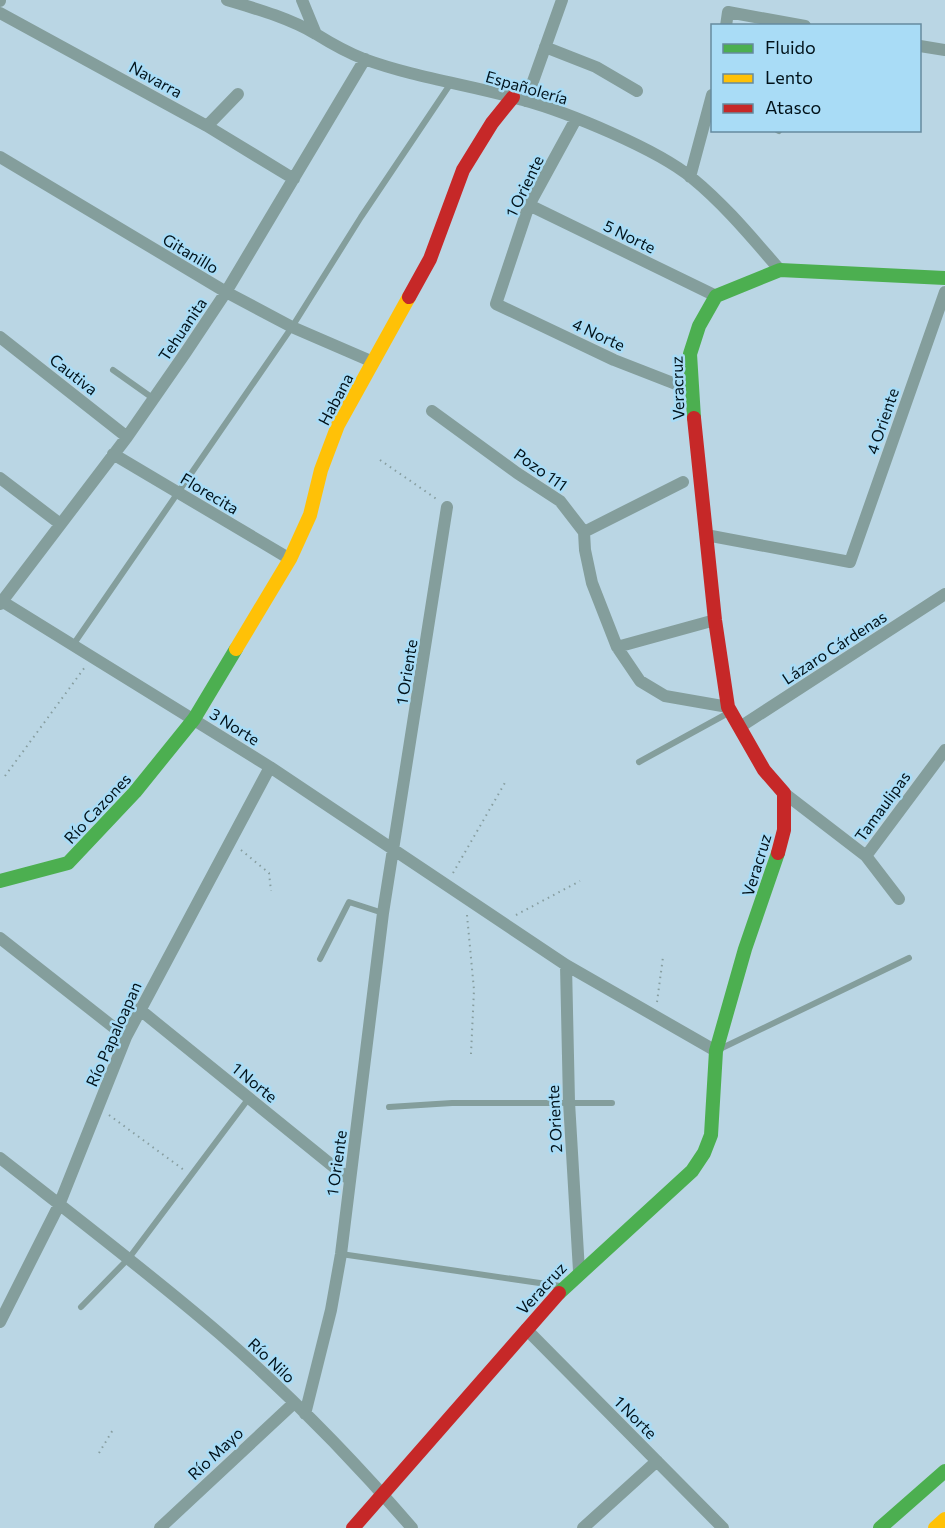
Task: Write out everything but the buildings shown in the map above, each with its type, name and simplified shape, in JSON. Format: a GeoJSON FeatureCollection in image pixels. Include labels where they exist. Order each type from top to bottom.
{"type":"FeatureCollection","features":[{"type":"Feature","properties":{"kind":"street","name":"Españolería"},"geometry":{"type":"LineString","coordinates":[[227,0],[270,14],[316,34],[330,45],[365,60],[520,99],[576,119],[648,152],[690,177],[734,216],[780,270]]}},
{"type":"Feature","properties":{"kind":"street"},"geometry":{"type":"LineString","coordinates":[[302,0],[316,34]]}},
{"type":"Feature","properties":{"kind":"street"},"geometry":{"type":"LineString","coordinates":[[520,99],[545,47],[562,0]]}},
{"type":"Feature","properties":{"kind":"street"},"geometry":{"type":"LineString","coordinates":[[726,24],[728,12],[794,24]]}},
{"type":"Feature","properties":{"kind":"street","name":"Navarra"},"geometry":{"type":"LineString","coordinates":[[0,13],[207,126],[294,179]]}},
{"type":"Feature","properties":{"kind":"street"},"geometry":{"type":"LineString","coordinates":[[921,46],[945,50]]}},
{"type":"Feature","properties":{"kind":"street"},"geometry":{"type":"LineString","coordinates":[[545,47],[596,67],[637,90]]}},
{"type":"Feature","properties":{"kind":"street","name":"Tehuanita"},"geometry":{"type":"LineString","coordinates":[[1,601],[127,437],[226,292],[365,60]]}},
{"type":"Feature","properties":{"kind":"street"},"geometry":{"type":"LineString","coordinates":[[207,126],[238,94]]}},
{"type":"Feature","properties":{"kind":"street","name":"Habana"},"geometry":{"type":"LineString","coordinates":[[194,719],[290,560],[310,515],[321,471],[338,425],[430,259],[462,170],[492,123],[520,99]]}},
{"type":"Feature","properties":{"kind":"street"},"geometry":{"type":"LineString","coordinates":[[690,177],[711,112]]}},
{"type":"Feature","properties":{"kind":"street","name":"1 Oriente"},"geometry":{"type":"LineString","coordinates":[[496,304],[529,205],[576,119]]}},
{"type":"Feature","properties":{"kind":"street","name":"Gitanillo"},"geometry":{"type":"LineString","coordinates":[[0,157],[226,292],[292,327],[374,362]]}},
{"type":"Feature","properties":{"kind":"street","name":"5 Norte"},"geometry":{"type":"LineString","coordinates":[[529,205],[716,296]]}},
{"type":"Feature","properties":{"kind":"street"},"geometry":{"type":"LineString","coordinates":[[716,296],[780,270],[945,278]]}},
{"type":"Feature","properties":{"kind":"street","name":"4 Oriente"},"geometry":{"type":"LineString","coordinates":[[706,535],[850,562],[945,292]]}},
{"type":"Feature","properties":{"kind":"street","name":"Veracruz"},"geometry":{"type":"LineString","coordinates":[[384,1496],[526,1329],[579,1271],[692,1171],[704,1153],[711,1135],[716,1051],[745,950],[775,865],[784,830],[784,793],[764,770],[729,710],[715,620],[691,390],[690,354],[699,326],[716,296]]}},
{"type":"Feature","properties":{"kind":"street","name":"4 Norte"},"geometry":{"type":"LineString","coordinates":[[496,304],[614,360],[691,390]]}},
{"type":"Feature","properties":{"kind":"street","name":"Cautiva"},"geometry":{"type":"LineString","coordinates":[[0,337],[127,437]]}},
{"type":"Feature","properties":{"kind":"street","name":"Pozo 111"},"geometry":{"type":"LineString","coordinates":[[432,411],[560,501],[584,532]]}},
{"type":"Feature","properties":{"kind":"street","name":"Florecita"},"geometry":{"type":"LineString","coordinates":[[113,454],[290,560]]}},
{"type":"Feature","properties":{"kind":"street"},"geometry":{"type":"LineString","coordinates":[[0,478],[59,523]]}},
{"type":"Feature","properties":{"kind":"street"},"geometry":{"type":"LineString","coordinates":[[683,482],[584,532],[585,550],[592,583],[617,647],[640,681],[654,691],[729,710]]}},
{"type":"Feature","properties":{"kind":"street","name":"1 Oriente"},"geometry":{"type":"LineString","coordinates":[[305,1414],[331,1310],[341,1254],[383,913],[395,851],[447,507]]}},
{"type":"Feature","properties":{"kind":"street","name":"Lázaro Cárdenas"},"geometry":{"type":"LineString","coordinates":[[740,728],[945,594]]}},
{"type":"Feature","properties":{"kind":"street","name":"3 Norte"},"geometry":{"type":"LineString","coordinates":[[1,601],[270,767],[447,883],[566,965],[716,1051]]}},
{"type":"Feature","properties":{"kind":"street"},"geometry":{"type":"LineString","coordinates":[[617,647],[715,620]]}},
{"type":"Feature","properties":{"kind":"street","name":"Río Cazones"},"geometry":{"type":"LineString","coordinates":[[0,881],[68,863],[135,792],[194,719]]}},
{"type":"Feature","properties":{"kind":"street","name":"Tamaulipas"},"geometry":{"type":"LineString","coordinates":[[784,793],[866,856],[945,750]]}},
{"type":"Feature","properties":{"kind":"street","name":"Río Papaloapan"},"geometry":{"type":"LineString","coordinates":[[1,1318],[59,1205],[126,1037],[270,767]]}},
{"type":"Feature","properties":{"kind":"street"},"geometry":{"type":"LineString","coordinates":[[866,856],[899,899]]}},
{"type":"Feature","properties":{"kind":"street"},"geometry":{"type":"LineString","coordinates":[[0,938],[126,1037]]}},
{"type":"Feature","properties":{"kind":"street","name":"2 Oriente"},"geometry":{"type":"LineString","coordinates":[[566,965],[569,1102],[579,1271]]}},
{"type":"Feature","properties":{"kind":"street","name":"1 Norte"},"geometry":{"type":"LineString","coordinates":[[140,1009],[350,1180]]}},
{"type":"Feature","properties":{"kind":"street","name":"Río Nilo"},"geometry":{"type":"LineString","coordinates":[[0,1158],[129,1258],[222,1335],[305,1414],[412,1528]]}},
{"type":"Feature","properties":{"kind":"street","name":"1 Norte"},"geometry":{"type":"LineString","coordinates":[[526,1329],[723,1528]]}},
{"type":"Feature","properties":{"kind":"street","name":"Río Mayo"},"geometry":{"type":"LineString","coordinates":[[160,1528],[294,1403]]}},
{"type":"Feature","properties":{"kind":"street"},"geometry":{"type":"LineString","coordinates":[[583,1528],[657,1461]]}},
{"type":"Feature","properties":{"kind":"street"},"geometry":{"type":"LineString","coordinates":[[880,1528],[945,1471]]}},
{"type":"Feature","properties":{"kind":"street"},"geometry":{"type":"LineString","coordinates":[[353,1528],[384,1496]]}},
{"type":"Feature","properties":{"kind":"street"},"geometry":{"type":"LineString","coordinates":[[935,1528],[945,1519]]}},
{"type":"Feature","properties":{"kind":"lane"},"geometry":{"type":"LineString","coordinates":[[73,645],[292,327],[361,217],[451,83]]}},
{"type":"Feature","properties":{"kind":"lane"},"geometry":{"type":"LineString","coordinates":[[113,370],[154,399]]}},
{"type":"Feature","properties":{"kind":"lane"},"geometry":{"type":"LineString","coordinates":[[639,762],[729,710]]}},
{"type":"Feature","properties":{"kind":"lane"},"geometry":{"type":"LineString","coordinates":[[320,959],[349,902],[383,913]]}},
{"type":"Feature","properties":{"kind":"lane"},"geometry":{"type":"LineString","coordinates":[[716,1051],[909,958]]}},
{"type":"Feature","properties":{"kind":"lane"},"geometry":{"type":"LineString","coordinates":[[81,1307],[129,1258],[249,1098]]}},
{"type":"Feature","properties":{"kind":"lane"},"geometry":{"type":"LineString","coordinates":[[389,1107],[612,1103]]}},
{"type":"Feature","properties":{"kind":"lane"},"geometry":{"type":"LineString","coordinates":[[341,1254],[564,1287]]}},
{"type":"Feature","properties":{"kind":"path"},"geometry":{"type":"LineString","coordinates":[[381,460],[447,507]]}},
{"type":"Feature","properties":{"kind":"path"},"geometry":{"type":"LineString","coordinates":[[5,776],[92,658]]}},
{"type":"Feature","properties":{"kind":"path"},"geometry":{"type":"LineString","coordinates":[[447,883],[506,781]]}},
{"type":"Feature","properties":{"kind":"path"},"geometry":{"type":"LineString","coordinates":[[231,842],[268,873],[271,891]]}},
{"type":"Feature","properties":{"kind":"path"},"geometry":{"type":"LineString","coordinates":[[503,922],[580,881]]}},
{"type":"Feature","properties":{"kind":"path"},"geometry":{"type":"LineString","coordinates":[[465,897],[474,990],[471,1054]]}},
{"type":"Feature","properties":{"kind":"path"},"geometry":{"type":"LineString","coordinates":[[655,1017],[663,957]]}},
{"type":"Feature","properties":{"kind":"path"},"geometry":{"type":"LineString","coordinates":[[98,1107],[191,1176]]}},
{"type":"Feature","properties":{"kind":"path"},"geometry":{"type":"LineString","coordinates":[[99,1453],[114,1428]]}},
{"type":"Feature","properties":{"kind":"traffic: fast"},"geometry":{"type":"LineString","coordinates":[[694,418],[690,354],[699,326],[716,296],[780,270],[945,278]]}},
{"type":"Feature","properties":{"kind":"traffic: fast"},"geometry":{"type":"LineString","coordinates":[[0,881],[68,863],[135,792],[194,719],[236,649]]}},
{"type":"Feature","properties":{"kind":"traffic: fast"},"geometry":{"type":"LineString","coordinates":[[559,1293],[692,1171],[704,1153],[711,1135],[716,1051],[745,949],[778,853]]}},
{"type":"Feature","properties":{"kind":"traffic: fast"},"geometry":{"type":"LineString","coordinates":[[880,1528],[945,1471]]}},
{"type":"Feature","properties":{"kind":"traffic: slow"},"geometry":{"type":"LineString","coordinates":[[236,649],[290,559],[310,515],[321,470],[338,425],[409,297]]}},
{"type":"Feature","properties":{"kind":"traffic: slow"},"geometry":{"type":"LineString","coordinates":[[935,1528],[945,1519]]}},
{"type":"Feature","properties":{"kind":"traffic: jam"},"geometry":{"type":"LineString","coordinates":[[409,297],[430,259],[463,170],[492,123],[513,97]]}},
{"type":"Feature","properties":{"kind":"traffic: jam"},"geometry":{"type":"LineString","coordinates":[[694,418],[715,620],[728,707],[764,770],[784,793],[784,830],[778,853]]}},
{"type":"Feature","properties":{"kind":"traffic: jam"},"geometry":{"type":"LineString","coordinates":[[353,1528],[559,1293]]}}]}
